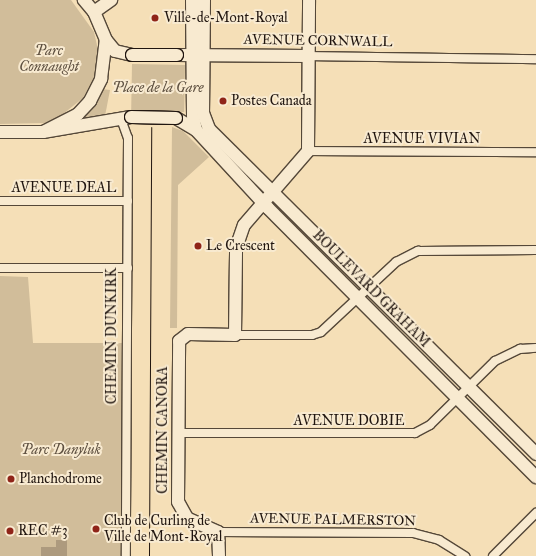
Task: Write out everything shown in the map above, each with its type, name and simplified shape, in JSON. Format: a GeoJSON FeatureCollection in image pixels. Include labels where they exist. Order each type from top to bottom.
{"type":"FeatureCollection","features":[{"type":"Feature","properties":{"kind":"street"},"geometry":{"type":"LineString","coordinates":[[43,132],[69,120],[90,101],[103,73],[106,40],[94,12],[84,0]]}},
{"type":"Feature","properties":{"kind":"street"},"geometry":{"type":"LineString","coordinates":[[94,12],[111,0]]}},
{"type":"Feature","properties":{"kind":"street"},"geometry":{"type":"LineString","coordinates":[[192,0],[199,56]]}},
{"type":"Feature","properties":{"kind":"street"},"geometry":{"type":"LineString","coordinates":[[196,130],[198,114],[199,56],[204,0]]}},
{"type":"Feature","properties":{"kind":"street"},"geometry":{"type":"LineString","coordinates":[[308,0],[308,151],[263,201],[244,225],[236,248],[235,335],[312,335],[330,326],[396,262],[418,251],[536,250]]}},
{"type":"Feature","properties":{"kind":"street","name":"AVENUE CORNWALL"},"geometry":{"type":"LineString","coordinates":[[106,40],[115,50],[132,55],[536,59]]}},
{"type":"Feature","properties":{"kind":"street"},"geometry":{"type":"LineString","coordinates":[[0,132],[43,132],[126,118],[176,118],[198,114]]}},
{"type":"Feature","properties":{"kind":"street","name":"BOULEVARD GRAHAM"},"geometry":{"type":"LineString","coordinates":[[198,114],[209,128],[274,190],[536,454]]}},
{"type":"Feature","properties":{"kind":"street","name":"CHEMIN DUNKIRK"},"geometry":{"type":"LineString","coordinates":[[126,118],[128,138],[126,556]]}},
{"type":"Feature","properties":{"kind":"street","name":"BOULEVARD GRAHAM"},"geometry":{"type":"LineString","coordinates":[[176,118],[196,130],[263,201],[536,477]]}},
{"type":"Feature","properties":{"kind":"street","name":"AVENUE VIVIAN"},"geometry":{"type":"LineString","coordinates":[[308,151],[536,152]]}},
{"type":"Feature","properties":{"kind":"street","name":"AVENUE DEAL"},"geometry":{"type":"LineString","coordinates":[[0,201],[128,201]]}},
{"type":"Feature","properties":{"kind":"street"},"geometry":{"type":"LineString","coordinates":[[0,268],[128,268]]}},
{"type":"Feature","properties":{"kind":"street","name":"CHEMIN CANORA"},"geometry":{"type":"LineString","coordinates":[[218,532],[187,518],[179,508],[179,341],[188,334],[235,335]]}},
{"type":"Feature","properties":{"kind":"street","name":"AVENUE DOBIE"},"geometry":{"type":"LineString","coordinates":[[178,433],[407,434],[430,425],[458,397],[506,354],[536,348]]}},
{"type":"Feature","properties":{"kind":"street"},"geometry":{"type":"LineString","coordinates":[[493,556],[536,513]]}},
{"type":"Feature","properties":{"kind":"street"},"geometry":{"type":"LineString","coordinates":[[218,532],[219,556]]}},
{"type":"Feature","properties":{"kind":"street","name":"AVENUE PALMERSTON"},"geometry":{"type":"LineString","coordinates":[[218,532],[414,533],[439,540],[465,556]]}},
{"type":"Feature","properties":{"kind":"green space","name":"Parc Connaught"},"geometry":{"type":"Polygon","coordinates":[[[0,0],[71,0],[94,32],[99,54],[96,74],[83,98],[58,118],[46,123],[0,124],[0,0]]]}},
{"type":"Feature","properties":{"kind":"green space","name":"Place de la Gare"},"geometry":{"type":"Polygon","coordinates":[[[132,64],[185,65],[184,112],[131,111],[132,64]]]}},
{"type":"Feature","properties":{"kind":"green space"},"geometry":{"type":"Polygon","coordinates":[[[102,89],[110,90],[105,116],[83,119],[102,89]]]}},
{"type":"Feature","properties":{"kind":"green space"},"geometry":{"type":"Polygon","coordinates":[[[172,127],[183,131],[209,157],[178,185],[177,328],[170,328],[172,127]]]}},
{"type":"Feature","properties":{"kind":"green space","name":"Parc Danyluk"},"geometry":{"type":"Polygon","coordinates":[[[0,276],[28,277],[33,343],[123,343],[122,556],[0,556],[0,276]]]}},
{"type":"Feature","properties":{"kind":"shaded area"},"geometry":{"type":"Polygon","coordinates":[[[40,526],[45,531],[40,536],[35,531],[40,526]]]}},
{"type":"Feature","properties":{"kind":"shaded area"},"geometry":{"type":"Polygon","coordinates":[[[56,540],[67,540],[67,556],[41,556],[41,547],[56,547],[56,540]]]}},
{"type":"Feature","properties":{"kind":"tram line"},"geometry":{"type":"LineString","coordinates":[[149,556],[151,127]]}},
{"type":"Feature","properties":{"kind":"place","name":"Ville-de-Mont-Royal"},"geometry":{"type":"Point","coordinates":[155,18]}},
{"type":"Feature","properties":{"kind":"place","name":"Postes Canada"},"geometry":{"type":"Point","coordinates":[223,101]}},
{"type":"Feature","properties":{"kind":"place","name":"Le Crescent"},"geometry":{"type":"Point","coordinates":[198,246]}},
{"type":"Feature","properties":{"kind":"place","name":"Planchodrome"},"geometry":{"type":"Point","coordinates":[11,479]}},
{"type":"Feature","properties":{"kind":"place","name":"Club de Curling de Ville de Mont-Royal"},"geometry":{"type":"Point","coordinates":[96,529]}},
{"type":"Feature","properties":{"kind":"place","name":"REC #3"},"geometry":{"type":"Point","coordinates":[10,531]}}]}
